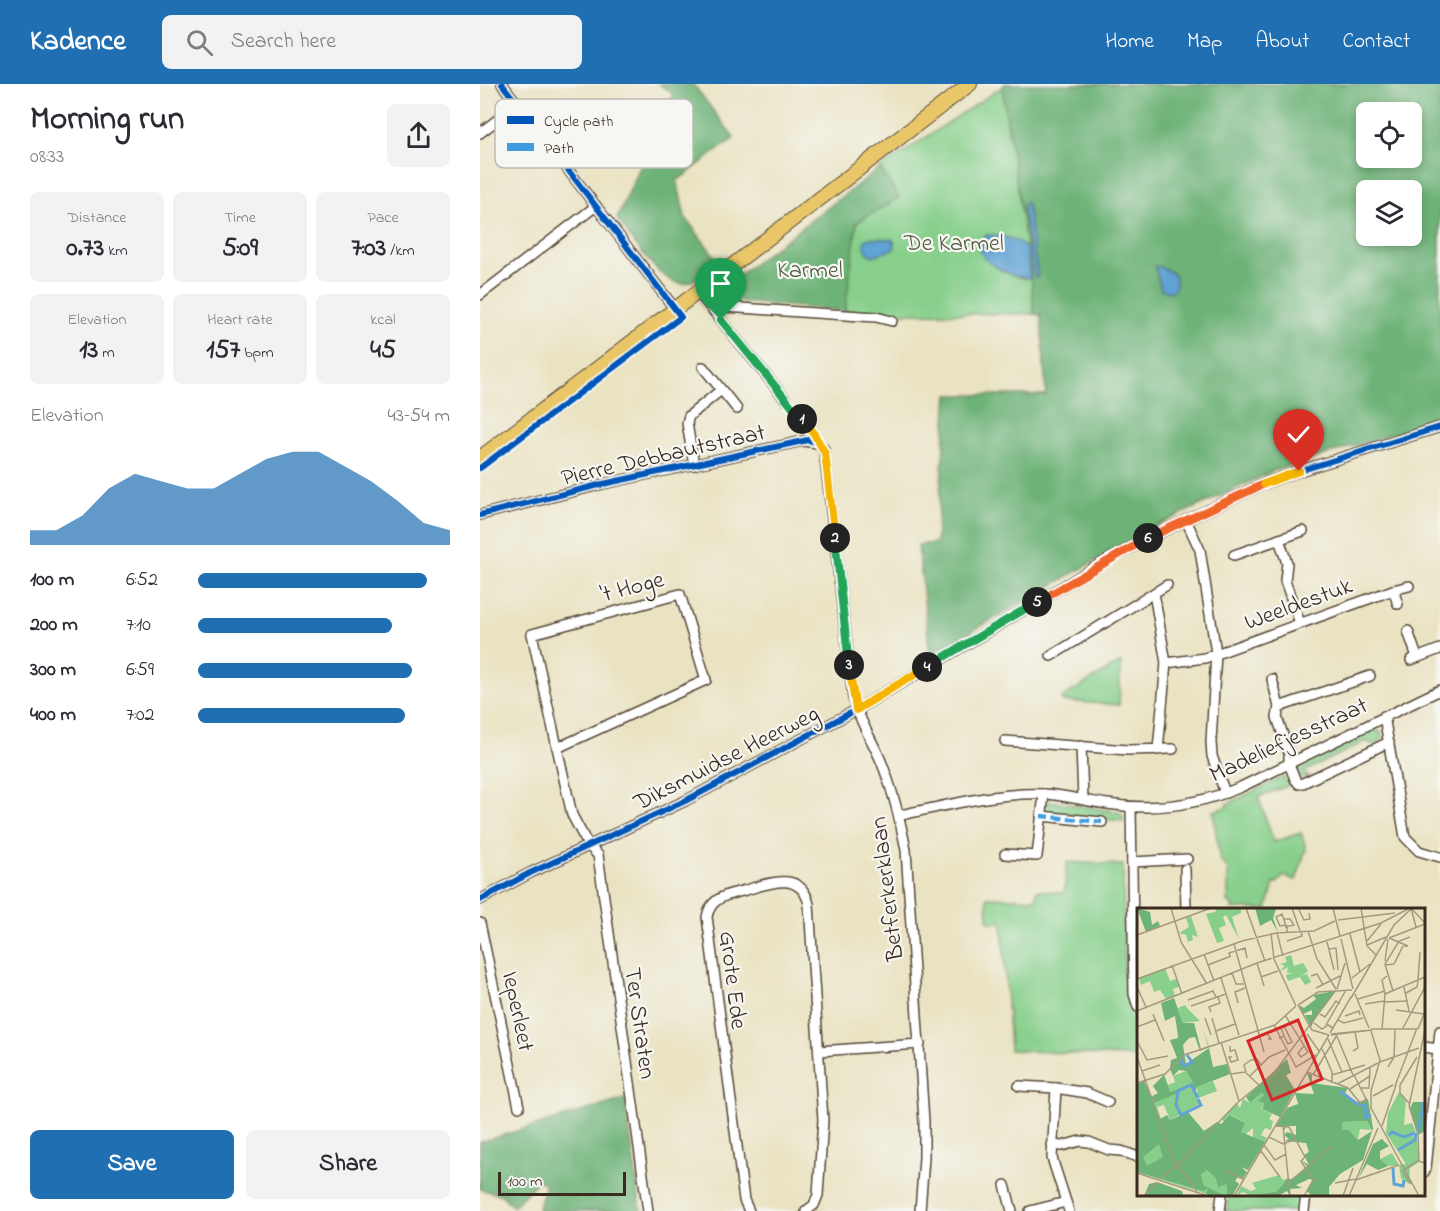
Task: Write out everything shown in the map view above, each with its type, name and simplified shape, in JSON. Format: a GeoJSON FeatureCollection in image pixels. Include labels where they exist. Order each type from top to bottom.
{"type":"FeatureCollection","features":[{"type":"Feature","properties":{"kind":"main road"},"geometry":{"type":"LineString","coordinates":[[480,458],[970,84]]}},
{"type":"Feature","properties":{"kind":"street"},"geometry":{"type":"LineString","coordinates":[[502,84],[514,99]]}},
{"type":"Feature","properties":{"kind":"street"},"geometry":{"type":"LineString","coordinates":[[480,133],[495,122]]}},
{"type":"Feature","properties":{"kind":"street"},"geometry":{"type":"LineString","coordinates":[[567,168],[675,309]]}},
{"type":"Feature","properties":{"kind":"street"},"geometry":{"type":"LineString","coordinates":[[480,295],[596,206]]}},
{"type":"Feature","properties":{"kind":"street"},"geometry":{"type":"LineString","coordinates":[[698,292],[787,400]]}},
{"type":"Feature","properties":{"kind":"street"},"geometry":{"type":"LineString","coordinates":[[714,311],[724,307],[867,316],[892,321]]}},
{"type":"Feature","properties":{"kind":"street"},"geometry":{"type":"LineString","coordinates":[[703,367],[737,409]]}},
{"type":"Feature","properties":{"kind":"street"},"geometry":{"type":"LineString","coordinates":[[694,465],[687,423],[688,416],[721,390]]}},
{"type":"Feature","properties":{"kind":"street","name":"Diksmuidse Heerweg"},"geometry":{"type":"LineString","coordinates":[[480,900],[530,873],[685,801],[856,710],[1104,562],[1186,520],[1263,484],[1440,427]]}},
{"type":"Feature","properties":{"kind":"street","name":"Pierre Debbautstraat"},"geometry":{"type":"LineString","coordinates":[[480,515],[603,484],[808,440],[818,443]]}},
{"type":"Feature","properties":{"kind":"street","name":"Betferkerklaan"},"geometry":{"type":"LineString","coordinates":[[818,443],[825,453],[853,698],[856,710],[883,765],[899,816],[909,875],[925,1142],[920,1211]]}},
{"type":"Feature","properties":{"kind":"street"},"geometry":{"type":"LineString","coordinates":[[1186,520],[1200,550],[1216,653],[1211,742],[1212,756],[1225,794]]}},
{"type":"Feature","properties":{"kind":"street"},"geometry":{"type":"LineString","coordinates":[[1234,555],[1303,531]]}},
{"type":"Feature","properties":{"kind":"street"},"geometry":{"type":"LineString","coordinates":[[1279,539],[1287,563],[1285,581],[1300,623]]}},
{"type":"Feature","properties":{"kind":"street"},"geometry":{"type":"LineString","coordinates":[[1051,656],[1167,585]]}},
{"type":"Feature","properties":{"kind":"street","name":"Weeldestuk"},"geometry":{"type":"LineString","coordinates":[[1166,663],[1205,658],[1409,586]]}},
{"type":"Feature","properties":{"kind":"street"},"geometry":{"type":"LineString","coordinates":[[1393,590],[1398,604]]}},
{"type":"Feature","properties":{"kind":"street"},"geometry":{"type":"LineString","coordinates":[[1154,593],[1166,663],[1158,750]]}},
{"type":"Feature","properties":{"kind":"street","name":"'t Hoge"},"geometry":{"type":"LineString","coordinates":[[557,748],[706,680],[680,594],[532,634],[557,748],[572,815],[588,845]]}},
{"type":"Feature","properties":{"kind":"street"},"geometry":{"type":"LineString","coordinates":[[1408,631],[1414,659],[1440,649]]}},
{"type":"Feature","properties":{"kind":"street"},"geometry":{"type":"LineString","coordinates":[[1356,669],[1359,679]]}},
{"type":"Feature","properties":{"kind":"street"},"geometry":{"type":"LineString","coordinates":[[1279,707],[1370,676]]}},
{"type":"Feature","properties":{"kind":"street"},"geometry":{"type":"LineString","coordinates":[[1272,679],[1279,707],[1277,717],[1289,753],[1289,764],[1299,784],[1389,742]]}},
{"type":"Feature","properties":{"kind":"street","name":"Madeliefjesstraat"},"geometry":{"type":"LineString","coordinates":[[899,816],[987,798],[1044,794],[1131,807],[1175,805],[1225,794],[1440,690]]}},
{"type":"Feature","properties":{"kind":"street"},"geometry":{"type":"LineString","coordinates":[[1384,716],[1405,837],[1419,851],[1440,857]]}},
{"type":"Feature","properties":{"kind":"street"},"geometry":{"type":"LineString","coordinates":[[1005,741],[1128,750],[1173,749]]}},
{"type":"Feature","properties":{"kind":"street"},"geometry":{"type":"LineString","coordinates":[[1081,746],[1083,799]]}},
{"type":"Feature","properties":{"kind":"street"},"geometry":{"type":"LineString","coordinates":[[1005,854],[1037,856],[1044,794]]}},
{"type":"Feature","properties":{"kind":"street"},"geometry":{"type":"LineString","coordinates":[[1131,807],[1136,930],[1134,994],[1137,1004]]}},
{"type":"Feature","properties":{"kind":"street"},"geometry":{"type":"LineString","coordinates":[[1041,816],[1102,822]]}},
{"type":"Feature","properties":{"kind":"street","name":"Ter Straten"},"geometry":{"type":"LineString","coordinates":[[588,845],[598,855],[648,1211]]}},
{"type":"Feature","properties":{"kind":"street"},"geometry":{"type":"LineString","coordinates":[[1132,862],[1186,864],[1186,908]]}},
{"type":"Feature","properties":{"kind":"street","name":"Grote Ede"},"geometry":{"type":"LineString","coordinates":[[749,1211],[744,1200],[706,921],[710,908],[719,899],[779,881],[795,884],[805,894],[809,904],[823,1120],[818,1195],[814,1205],[806,1211]]}},
{"type":"Feature","properties":{"kind":"street","name":"Ieperleet"},"geometry":{"type":"LineString","coordinates":[[480,923],[519,1107]]}},
{"type":"Feature","properties":{"kind":"street"},"geometry":{"type":"LineString","coordinates":[[1425,1170],[1440,1031]]}},
{"type":"Feature","properties":{"kind":"street"},"geometry":{"type":"LineString","coordinates":[[819,1051],[920,1044]]}},
{"type":"Feature","properties":{"kind":"street"},"geometry":{"type":"LineString","coordinates":[[1425,1047],[1438,1049]]}},
{"type":"Feature","properties":{"kind":"street"},"geometry":{"type":"LineString","coordinates":[[1019,1086],[1088,1093],[1108,1102]]}},
{"type":"Feature","properties":{"kind":"street"},"geometry":{"type":"LineString","coordinates":[[1030,1211],[1067,1206],[1054,1169],[1052,1145],[1056,1088]]}},
{"type":"Feature","properties":{"kind":"street"},"geometry":{"type":"LineString","coordinates":[[1052,1145],[1062,1146],[1080,1141],[1089,1142],[1109,1150],[1137,1157]]}},
{"type":"Feature","properties":{"kind":"street"},"geometry":{"type":"LineString","coordinates":[[1005,1185],[1012,1211]]}},
{"type":"Feature","properties":{"kind":"street"},"geometry":{"type":"LineString","coordinates":[[1220,1211],[1222,1196]]}},
{"type":"Feature","properties":{"kind":"street"},"geometry":{"type":"LineString","coordinates":[[1304,1211],[1306,1196]]}},
{"type":"Feature","properties":{"kind":"green space"},"geometry":{"type":"Polygon","coordinates":[[[659,84],[693,84],[734,138],[677,181],[685,217],[718,261],[699,277],[687,283],[678,283],[658,270],[617,219],[640,168],[693,168],[693,99],[671,99],[673,94],[659,84]]]}},
{"type":"Feature","properties":{"kind":"green space"},"geometry":{"type":"Polygon","coordinates":[[[1005,84],[1440,84],[1440,419],[1273,471],[1158,525],[930,655],[918,545],[936,543],[948,395],[1046,395],[1041,315],[1034,314],[1032,283],[1002,87],[1005,84]]]}},
{"type":"Feature","properties":{"kind":"green space","name":"De Karmel"},"geometry":{"type":"Polygon","coordinates":[[[1002,87],[1032,283],[1034,314],[843,311],[857,222],[898,198],[880,168],[1002,87]]]}},
{"type":"Feature","properties":{"kind":"green space","name":"Karmel"},"geometry":{"type":"Polygon","coordinates":[[[880,168],[899,198],[857,222],[845,311],[730,301],[710,297],[880,168]]]}},
{"type":"Feature","properties":{"kind":"green space"},"geometry":{"type":"Polygon","coordinates":[[[1121,662],[1119,705],[1063,701],[1061,698],[1121,662]]]}},
{"type":"Feature","properties":{"kind":"green space"},"geometry":{"type":"Polygon","coordinates":[[[1370,729],[1381,732],[1383,737],[1380,741],[1373,745],[1366,741],[1303,772],[1309,776],[1299,777],[1295,770],[1298,765],[1370,729]]]}},
{"type":"Feature","properties":{"kind":"green space"},"geometry":{"type":"Polygon","coordinates":[[[1283,777],[1290,785],[1258,797],[1274,842],[1301,833],[1306,849],[1296,880],[1284,876],[1276,884],[1274,883],[1267,908],[1232,908],[1232,904],[1228,903],[1228,869],[1220,860],[1213,811],[1227,807],[1227,804],[1283,777]]]}},
{"type":"Feature","properties":{"kind":"green space"},"geometry":{"type":"Polygon","coordinates":[[[1049,801],[1118,812],[1123,816],[1123,821],[1052,814],[1046,809],[1049,801]]]}},
{"type":"Feature","properties":{"kind":"green space"},"geometry":{"type":"Polygon","coordinates":[[[1067,862],[1123,865],[1125,991],[1131,1011],[1137,1018],[1137,1057],[1010,1050],[1002,922],[988,922],[987,897],[1036,899],[1037,890],[1064,893],[1067,862]]]}},
{"type":"Feature","properties":{"kind":"green space"},"geometry":{"type":"Polygon","coordinates":[[[625,1099],[641,1211],[538,1211],[546,1184],[539,1180],[513,1207],[502,1195],[480,1189],[480,1142],[625,1099]]]}},
{"type":"Feature","properties":{"kind":"green space"},"geometry":{"type":"Polygon","coordinates":[[[1229,1196],[1301,1196],[1299,1211],[1227,1211],[1229,1196]]]}},
{"type":"Feature","properties":{"kind":"water"},"geometry":{"type":"Polygon","coordinates":[[[1024,203],[1027,203],[1038,277],[1036,278],[1033,271],[1024,203]]]}},
{"type":"Feature","properties":{"kind":"water"},"geometry":{"type":"Polygon","coordinates":[[[986,235],[1008,238],[1027,249],[1030,278],[1003,271],[989,263],[981,253],[986,235]]]}},
{"type":"Feature","properties":{"kind":"water"},"geometry":{"type":"Polygon","coordinates":[[[870,238],[892,239],[895,243],[894,249],[873,256],[868,253],[864,245],[865,240],[870,238]]]}},
{"type":"Feature","properties":{"kind":"water"},"geometry":{"type":"Polygon","coordinates":[[[1155,266],[1169,271],[1175,277],[1174,290],[1170,292],[1161,289],[1155,266]]]}},
{"type":"Feature","properties":{"kind":"marked path"},"geometry":{"type":"LineString","coordinates":[[1041,816],[1102,822]]}},
{"type":"Feature","properties":{"kind":"cycle path"},"geometry":{"type":"LineString","coordinates":[[502,84],[514,99]]}},
{"type":"Feature","properties":{"kind":"cycle path"},"geometry":{"type":"LineString","coordinates":[[480,468],[681,317],[567,168]]}},
{"type":"Feature","properties":{"kind":"cycle path"},"geometry":{"type":"LineString","coordinates":[[787,401],[814,433],[825,453],[856,710]]}},
{"type":"Feature","properties":{"kind":"cycle path"},"geometry":{"type":"LineString","coordinates":[[480,900],[530,873],[685,801],[856,710],[1104,562],[1159,533],[1263,484],[1440,427]]}},
{"type":"Feature","properties":{"kind":"cycle path"},"geometry":{"type":"LineString","coordinates":[[480,515],[603,484],[808,440],[818,443]]}},
{"type":"Feature","properties":{"kind":"route"},"geometry":{"type":"LineString","coordinates":[[721,320],[814,434],[824,450],[856,710],[1141,542],[1263,484],[1299,471]]}}]}
